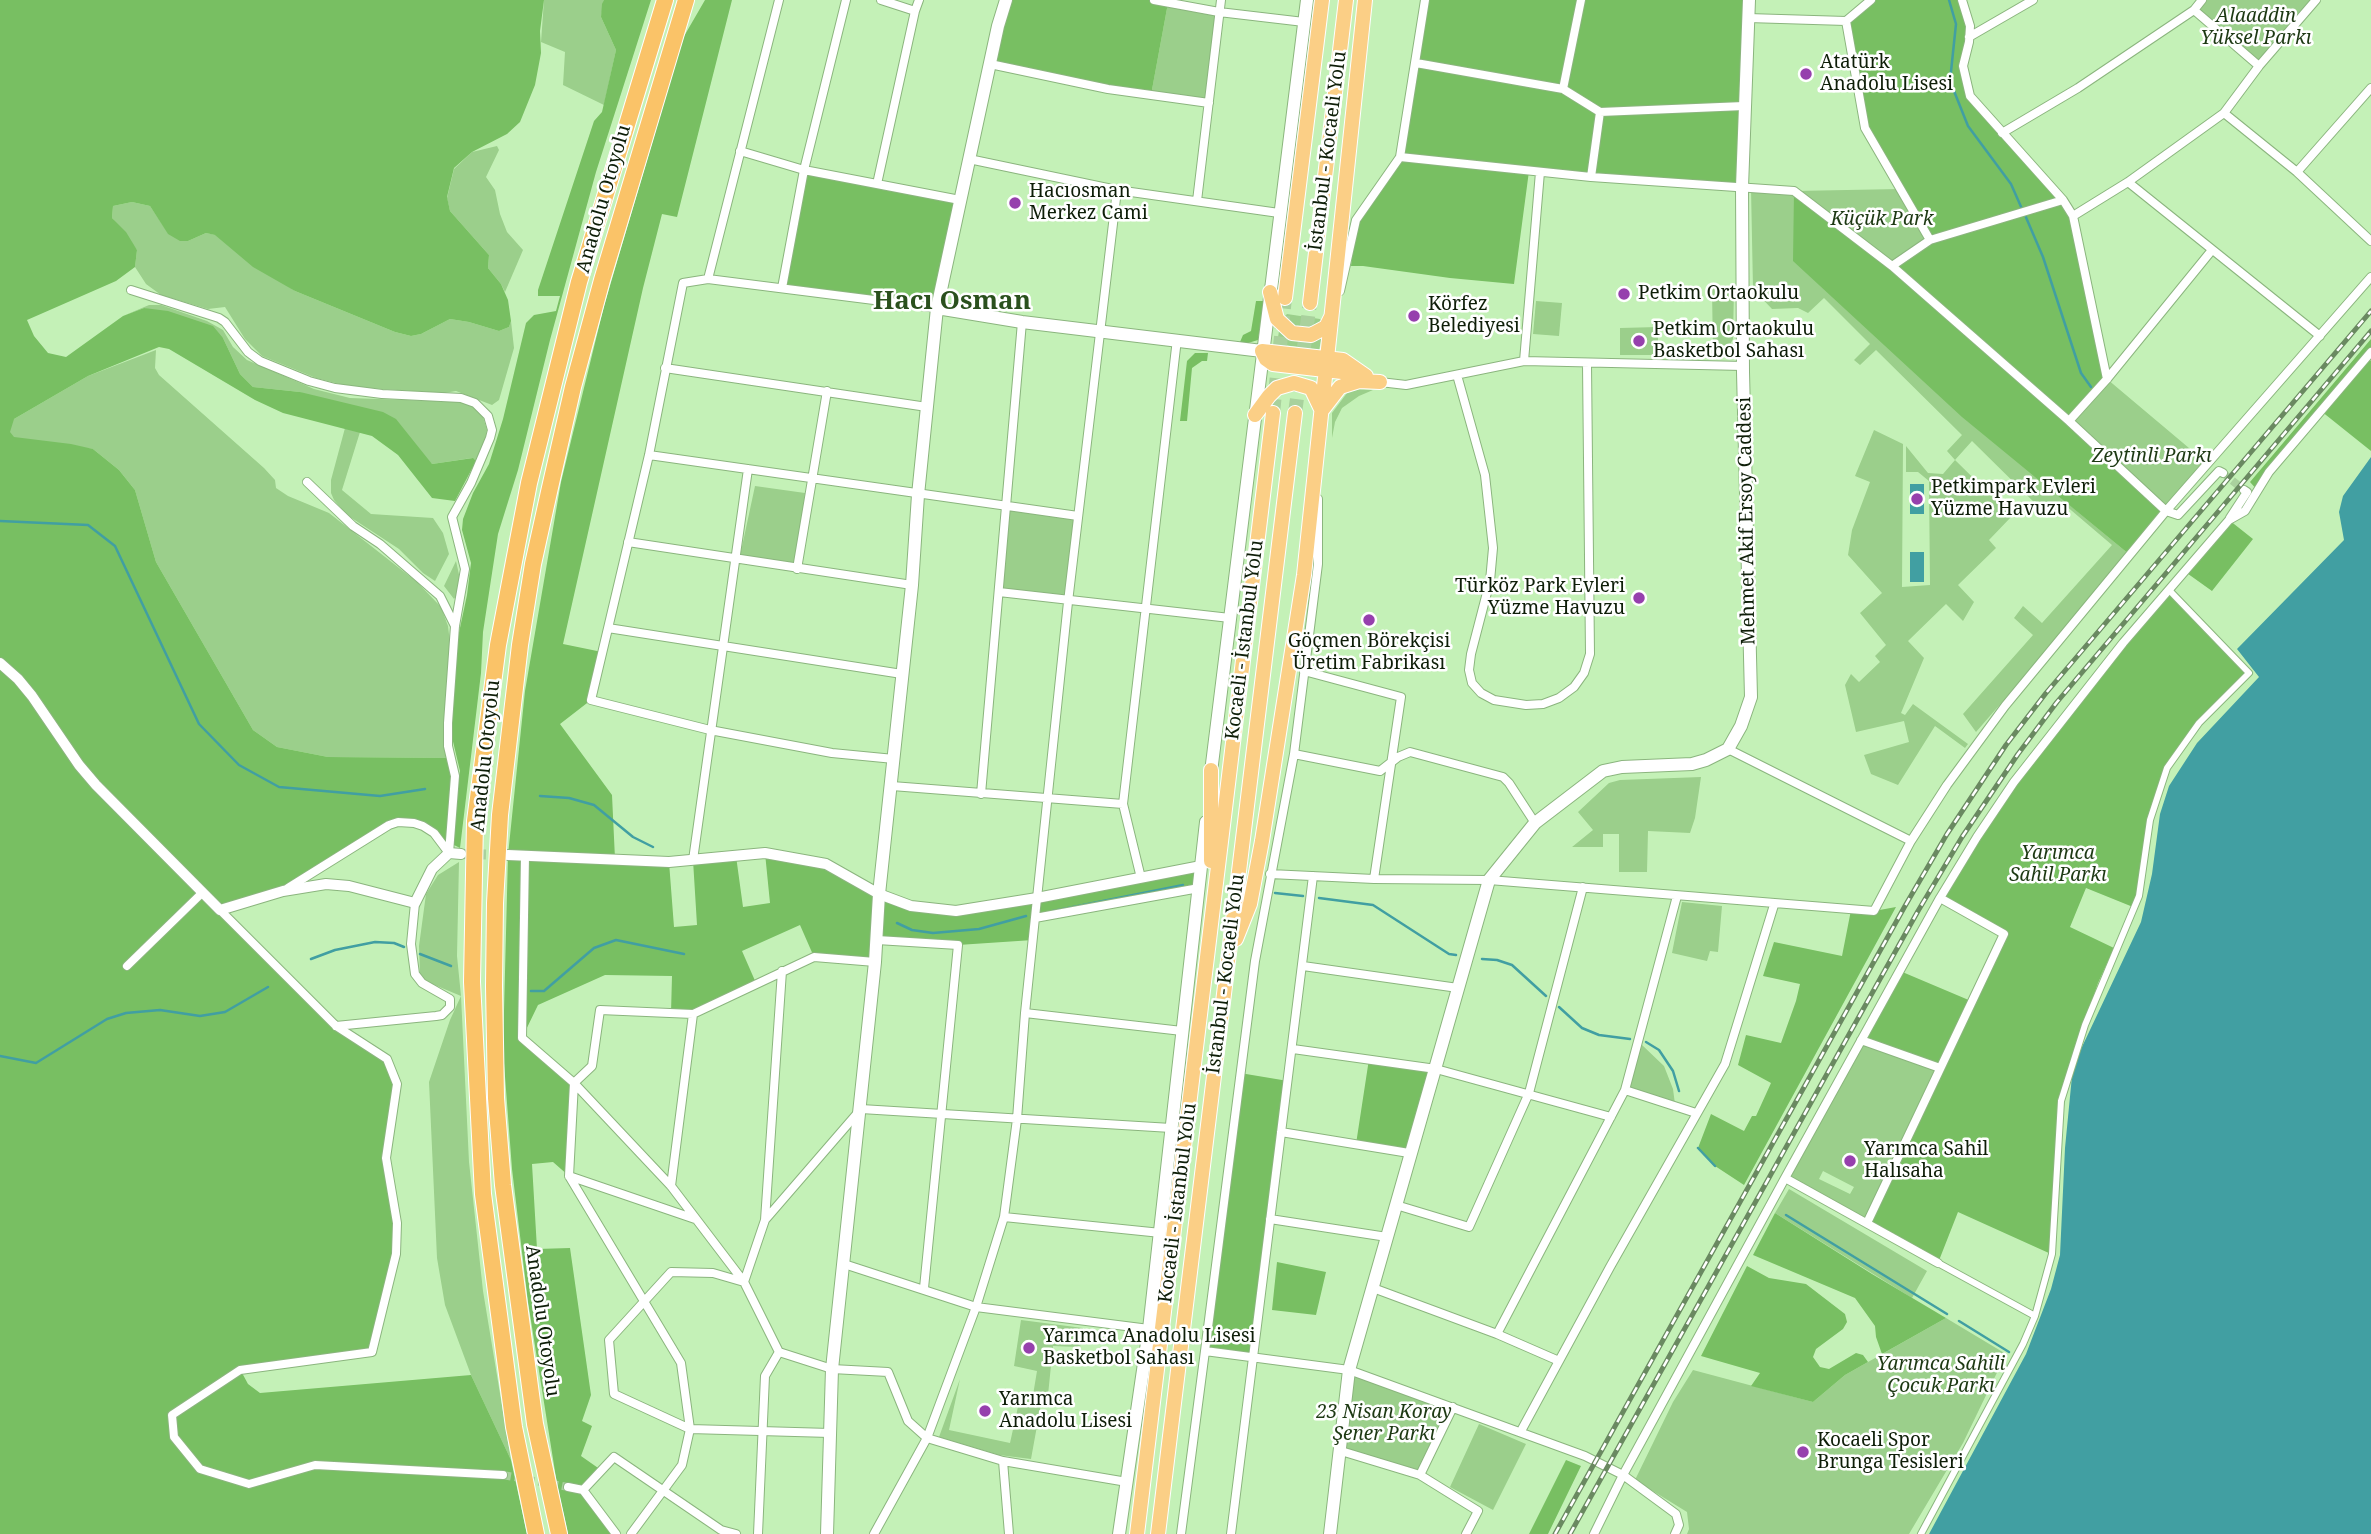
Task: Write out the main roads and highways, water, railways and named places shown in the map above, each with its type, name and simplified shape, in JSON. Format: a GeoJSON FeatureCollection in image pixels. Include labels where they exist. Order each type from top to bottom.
{"type":"FeatureCollection","features":[{"type":"Feature","properties":{"kind":"highway","name":"Anadolu Otoyolu"},"geometry":{"type":"LineString","coordinates":[[536,1534],[514,1426],[483,1194],[472,982],[475,821],[498,645],[529,483],[579,282],[665,0]]}},
{"type":"Feature","properties":{"kind":"highway","name":"Anadolu Otoyolu"},"geometry":{"type":"LineString","coordinates":[[559,1534],[535,1424],[503,1185],[496,1098],[494,986],[500,815],[520,645],[533,564],[549,492],[573,387],[602,280],[686,0]]}},
{"type":"Feature","properties":{"kind":"highway"},"geometry":{"type":"LineString","coordinates":[[1284,298],[1322,0]]}},
{"type":"Feature","properties":{"kind":"highway","name":"İstanbul - Kocaeli Yolu"},"geometry":{"type":"LineString","coordinates":[[1310,303],[1346,0]]}},
{"type":"Feature","properties":{"kind":"highway"},"geometry":{"type":"LineString","coordinates":[[1228,960],[1250,904],[1304,575],[1322,410],[1336,344],[1333,311],[1365,0]]}},
{"type":"Feature","properties":{"kind":"highway"},"geometry":{"type":"LineString","coordinates":[[1269,292],[1277,319],[1292,333],[1311,335],[1320,332],[1326,327],[1333,311]]}},
{"type":"Feature","properties":{"kind":"highway"},"geometry":{"type":"LineString","coordinates":[[1262,351],[1266,359],[1273,364],[1332,363],[1380,382],[1359,381],[1340,387],[1322,410]]}},
{"type":"Feature","properties":{"kind":"highway"},"geometry":{"type":"LineString","coordinates":[[1332,363],[1359,381]]}},
{"type":"Feature","properties":{"kind":"highway"},"geometry":{"type":"LineString","coordinates":[[1255,415],[1277,388],[1294,383],[1311,388],[1322,410]]}},
{"type":"Feature","properties":{"kind":"highway","name":"Kocaeli - İstanbul Yolu"},"geometry":{"type":"LineString","coordinates":[[1137,1534],[1273,413]]}},
{"type":"Feature","properties":{"kind":"highway","name":"İstanbul - Kocaeli Yolu"},"geometry":{"type":"LineString","coordinates":[[1158,1534],[1295,413]]}},
{"type":"Feature","properties":{"kind":"highway"},"geometry":{"type":"LineString","coordinates":[[1210,932],[1211,770]]}},
{"type":"Feature","properties":{"kind":"main road"},"geometry":{"type":"LineString","coordinates":[[827,1534],[832,1369],[861,1109],[937,308],[998,26],[1006,0]]}},
{"type":"Feature","properties":{"kind":"main road"},"geometry":{"type":"LineString","coordinates":[[1119,1534],[1161,1233],[1211,770],[1307,0]]}},
{"type":"Feature","properties":{"kind":"main road","name":"Mehmet Akif Ersoy Caddesi"},"geometry":{"type":"LineString","coordinates":[[1330,1534],[1349,1370],[1489,880],[1535,823],[1602,771],[1622,767],[1692,764],[1728,749],[1741,726],[1751,697],[1743,366],[1742,187],[1749,0]]}},
{"type":"Feature","properties":{"kind":"main road"},"geometry":{"type":"LineString","coordinates":[[937,308],[1262,351]]}},
{"type":"Feature","properties":{"kind":"water"},"geometry":{"type":"Polygon","coordinates":[[[2371,457],[2371,1534],[1929,1534],[2026,1354],[2051,1289],[2060,1255],[2065,1148],[2072,1076],[2081,1049],[2141,922],[2152,874],[2160,814],[2169,786],[2197,743],[2259,677],[2237,649],[2344,540],[2339,512],[2343,496],[2371,457]]]}},
{"type":"Feature","properties":{"kind":"water","name":"Petkimpark Evleri Yüzme Havuzu"},"geometry":{"type":"Polygon","coordinates":[[[1910,484],[1924,484],[1924,514],[1910,514],[1910,484]]]}},
{"type":"Feature","properties":{"kind":"water","name":"Petkimpark Evleri Yüzme Havuzu"},"geometry":{"type":"Polygon","coordinates":[[[1910,552],[1924,552],[1924,582],[1910,582],[1910,552]]]}},
{"type":"Feature","properties":{"kind":"waterway"},"geometry":{"type":"LineString","coordinates":[[1949,0],[1956,24],[1950,81],[1968,126],[2011,184],[2022,209]]}},
{"type":"Feature","properties":{"kind":"waterway"},"geometry":{"type":"LineString","coordinates":[[2025,215],[2043,257],[2081,373],[2091,387]]}},
{"type":"Feature","properties":{"kind":"waterway"},"geometry":{"type":"LineString","coordinates":[[0,521],[88,525],[115,546],[199,724],[239,765],[279,787],[380,796],[425,789]]}},
{"type":"Feature","properties":{"kind":"waterway"},"geometry":{"type":"LineString","coordinates":[[540,796],[569,798],[594,805],[633,837],[653,847]]}},
{"type":"Feature","properties":{"kind":"waterway"},"geometry":{"type":"LineString","coordinates":[[1053,911],[1183,885]]}},
{"type":"Feature","properties":{"kind":"waterway"},"geometry":{"type":"LineString","coordinates":[[1275,893],[1303,896]]}},
{"type":"Feature","properties":{"kind":"waterway"},"geometry":{"type":"LineString","coordinates":[[1319,898],[1373,905],[1449,954],[1456,955]]}},
{"type":"Feature","properties":{"kind":"waterway"},"geometry":{"type":"LineString","coordinates":[[897,923],[912,930],[933,933],[979,929],[1026,916]]}},
{"type":"Feature","properties":{"kind":"waterway"},"geometry":{"type":"LineString","coordinates":[[531,991],[544,991],[594,948],[616,940],[684,954]]}},
{"type":"Feature","properties":{"kind":"waterway"},"geometry":{"type":"LineString","coordinates":[[311,959],[335,950],[375,942],[394,943],[404,947]]}},
{"type":"Feature","properties":{"kind":"waterway"},"geometry":{"type":"LineString","coordinates":[[420,954],[451,966]]}},
{"type":"Feature","properties":{"kind":"waterway"},"geometry":{"type":"LineString","coordinates":[[1482,959],[1512,965],[1546,996]]}},
{"type":"Feature","properties":{"kind":"waterway"},"geometry":{"type":"LineString","coordinates":[[0,1056],[36,1063],[107,1019],[126,1013],[160,1010],[200,1016],[225,1012],[268,987]]}},
{"type":"Feature","properties":{"kind":"waterway"},"geometry":{"type":"LineString","coordinates":[[1559,1007],[1582,1028],[1599,1035],[1630,1039]]}},
{"type":"Feature","properties":{"kind":"waterway"},"geometry":{"type":"LineString","coordinates":[[1646,1042],[1659,1050],[1673,1071],[1679,1091]]}},
{"type":"Feature","properties":{"kind":"waterway"},"geometry":{"type":"LineString","coordinates":[[1698,1148],[1715,1166]]}},
{"type":"Feature","properties":{"kind":"waterway"},"geometry":{"type":"LineString","coordinates":[[1786,1215],[1947,1314]]}},
{"type":"Feature","properties":{"kind":"waterway"},"geometry":{"type":"LineString","coordinates":[[1959,1321],[2009,1352]]}},
{"type":"Feature","properties":{"kind":"tunnel"},"geometry":{"type":"LineString","coordinates":[[1273,413],[1285,298]]}},
{"type":"Feature","properties":{"kind":"tunnel"},"geometry":{"type":"LineString","coordinates":[[1295,413],[1310,303]]}},
{"type":"Feature","properties":{"kind":"tunnel"},"geometry":{"type":"LineString","coordinates":[[2223,473],[2244,490]]}},
{"type":"Feature","properties":{"kind":"tunnel"},"geometry":{"type":"LineString","coordinates":[[461,854],[502,855]]}},
{"type":"Feature","properties":{"kind":"tunnel"},"geometry":{"type":"LineString","coordinates":[[503,1475],[568,1487]]}},
{"type":"Feature","properties":{"kind":"railway"},"geometry":{"type":"LineString","coordinates":[[1555,1534],[1905,906],[1947,834],[2006,745],[2046,693],[2371,311]]}},
{"type":"Feature","properties":{"kind":"railway"},"geometry":{"type":"LineString","coordinates":[[1570,1534],[1962,837],[2057,702],[2371,331]]}},
{"type":"Feature","properties":{"kind":"place","name":"Atatürk Anadolu Lisesi"},"geometry":{"type":"Point","coordinates":[1806,74]}},
{"type":"Feature","properties":{"kind":"place","name":"Hacıosman Merkez Cami"},"geometry":{"type":"Point","coordinates":[1015,203]}},
{"type":"Feature","properties":{"kind":"place","name":"Petkim Ortaokulu"},"geometry":{"type":"Point","coordinates":[1624,294]}},
{"type":"Feature","properties":{"kind":"place","name":"Körfez Belediyesi"},"geometry":{"type":"Point","coordinates":[1414,316]}},
{"type":"Feature","properties":{"kind":"place","name":"Petkim Ortaokulu Basketbol Sahası"},"geometry":{"type":"Point","coordinates":[1639,341]}},
{"type":"Feature","properties":{"kind":"place","name":"Petkimpark Evleri Yüzme Havuzu"},"geometry":{"type":"Point","coordinates":[1917,499]}},
{"type":"Feature","properties":{"kind":"place","name":"Türköz Park Evleri Yüzme Havuzu"},"geometry":{"type":"Point","coordinates":[1639,598]}},
{"type":"Feature","properties":{"kind":"place","name":"Göçmen Börekçisi Üretim Fabrikası"},"geometry":{"type":"Point","coordinates":[1369,620]}},
{"type":"Feature","properties":{"kind":"place","name":"Yarımca Sahil Halısaha"},"geometry":{"type":"Point","coordinates":[1850,1161]}},
{"type":"Feature","properties":{"kind":"place","name":"Yarımca Anadolu Lisesi Basketbol Sahası"},"geometry":{"type":"Point","coordinates":[1029,1348]}},
{"type":"Feature","properties":{"kind":"place","name":"Yarımca Anadolu Lisesi"},"geometry":{"type":"Point","coordinates":[985,1411]}},
{"type":"Feature","properties":{"kind":"place","name":"Kocaeli Spor Brunga Tesisleri"},"geometry":{"type":"Point","coordinates":[1803,1452]}},
{"type":"Feature","properties":{"kind":"district","name":"Hacı Osman"},"geometry":{"type":"Point","coordinates":[952,302]}},
{"type":"Feature","properties":{"kind":"park label","name":"Alaaddin Yüksel Parkı"},"geometry":{"type":"Point","coordinates":[2256,28]}},
{"type":"Feature","properties":{"kind":"park label","name":"Küçük Park"},"geometry":{"type":"Point","coordinates":[1882,220]}},
{"type":"Feature","properties":{"kind":"park label","name":"Zeytinli Parkı"},"geometry":{"type":"Point","coordinates":[2152,457]}},
{"type":"Feature","properties":{"kind":"park label","name":"Yarımca Sahil Parkı"},"geometry":{"type":"Point","coordinates":[2058,865]}},
{"type":"Feature","properties":{"kind":"park label","name":"Yarımca Sahili Çocuk Parkı"},"geometry":{"type":"Point","coordinates":[1941,1376]}},
{"type":"Feature","properties":{"kind":"park label","name":"23 Nisan Koray Şener Parkı"},"geometry":{"type":"Point","coordinates":[1384,1424]}}]}
